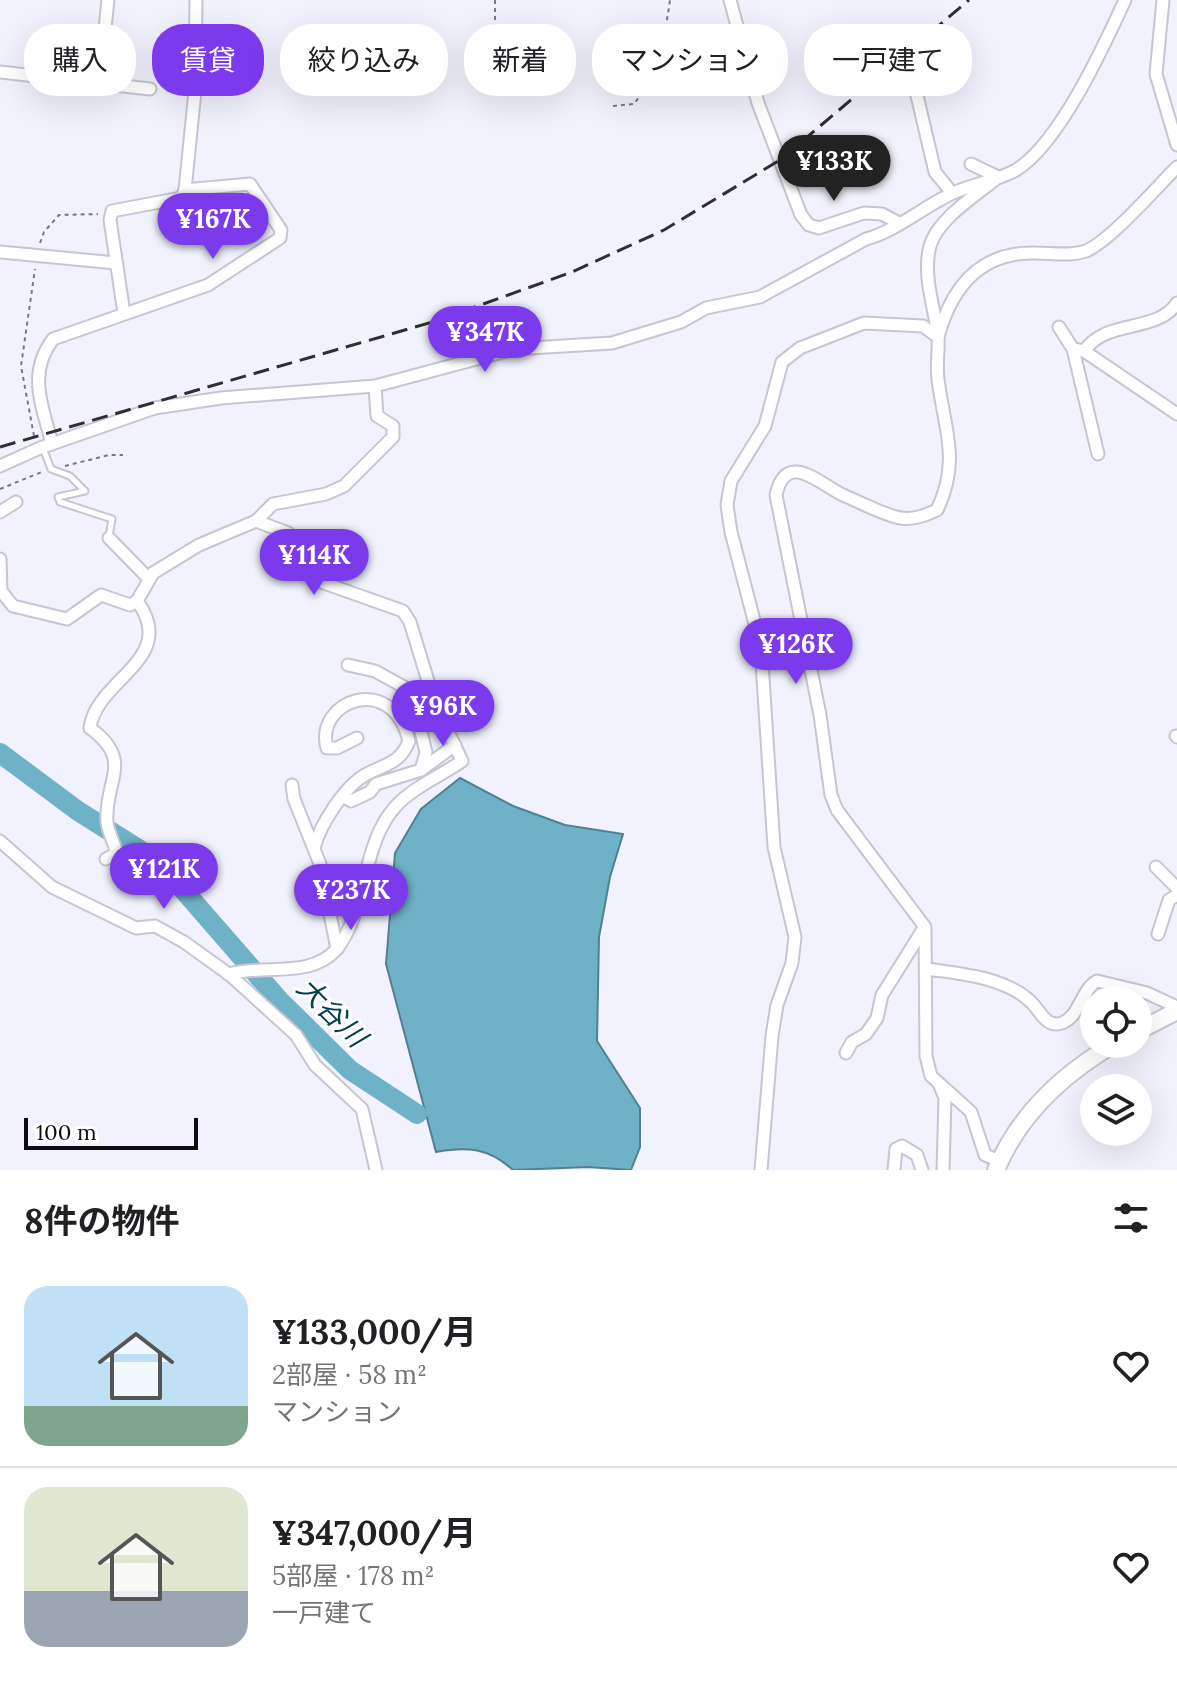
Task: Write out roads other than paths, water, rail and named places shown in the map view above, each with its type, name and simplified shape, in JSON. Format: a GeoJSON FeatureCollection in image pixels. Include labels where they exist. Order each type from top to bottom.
{"type":"FeatureCollection","features":[{"type":"Feature","properties":{"kind":"street"},"geometry":{"type":"LineString","coordinates":[[105,24],[108,0]]}},
{"type":"Feature","properties":{"kind":"street"},"geometry":{"type":"LineString","coordinates":[[124,313],[110,220],[112,211],[181,198],[185,190],[195,91],[196,0]]}},
{"type":"Feature","properties":{"kind":"street"},"geometry":{"type":"LineString","coordinates":[[730,0],[758,103],[801,215],[809,225],[819,228],[864,213],[882,214],[899,223]]}},
{"type":"Feature","properties":{"kind":"street"},"geometry":{"type":"LineString","coordinates":[[0,466],[155,408],[221,398],[375,386],[514,349],[586,347],[640,335],[681,322],[706,308],[774,291],[952,193],[1017,169],[1033,155],[1065,113],[1092,70],[1125,0]]}},
{"type":"Feature","properties":{"kind":"street"},"geometry":{"type":"LineString","coordinates":[[1163,0],[1156,74],[1177,145]]}},
{"type":"Feature","properties":{"kind":"street"},"geometry":{"type":"LineString","coordinates":[[0,72],[24,75]]}},
{"type":"Feature","properties":{"kind":"street"},"geometry":{"type":"LineString","coordinates":[[136,88],[150,89]]}},
{"type":"Feature","properties":{"kind":"street"},"geometry":{"type":"LineString","coordinates":[[917,96],[935,172],[952,193]]}},
{"type":"Feature","properties":{"kind":"street"},"geometry":{"type":"LineString","coordinates":[[971,164],[998,177]]}},
{"type":"Feature","properties":{"kind":"street"},"geometry":{"type":"LineString","coordinates":[[938,337],[954,297],[969,275],[1007,254],[1072,253],[1096,245],[1177,167]]}},
{"type":"Feature","properties":{"kind":"street"},"geometry":{"type":"LineString","coordinates":[[992,1164],[971,1112],[931,1076],[926,1056],[925,927],[837,810],[831,795],[820,715],[776,495],[778,483],[787,474],[802,472],[843,495],[901,518],[921,517],[937,510],[947,481],[950,457],[949,427],[937,379],[938,337],[930,299],[930,245],[942,226],[998,177]]}},
{"type":"Feature","properties":{"kind":"street"},"geometry":{"type":"LineString","coordinates":[[47,446],[39,389],[40,357],[53,339],[208,285],[280,238],[281,230],[250,184],[185,190]]}},
{"type":"Feature","properties":{"kind":"street"},"geometry":{"type":"LineString","coordinates":[[0,252],[116,263]]}},
{"type":"Feature","properties":{"kind":"street"},"geometry":{"type":"LineString","coordinates":[[1079,350],[1116,329],[1175,313]]}},
{"type":"Feature","properties":{"kind":"street"},"geometry":{"type":"LineString","coordinates":[[761,1170],[772,1036],[777,1005],[792,963],[795,937],[774,847],[761,647],[731,532],[727,505],[731,481],[765,426],[782,362],[800,348],[864,323],[923,326],[938,337]]}},
{"type":"Feature","properties":{"kind":"street"},"geometry":{"type":"LineString","coordinates":[[1059,327],[1079,350],[1177,414]]}},
{"type":"Feature","properties":{"kind":"street"},"geometry":{"type":"LineString","coordinates":[[1079,350],[1098,454]]}},
{"type":"Feature","properties":{"kind":"street"},"geometry":{"type":"LineString","coordinates":[[1,558],[1,591],[13,606],[67,619],[101,595],[130,605],[137,601],[148,578],[199,545],[256,521],[273,504],[326,494],[344,486],[393,437],[393,426],[377,416],[375,386]]}},
{"type":"Feature","properties":{"kind":"street"},"geometry":{"type":"LineString","coordinates":[[0,512],[16,502]]}},
{"type":"Feature","properties":{"kind":"street"},"geometry":{"type":"LineString","coordinates":[[228,974],[254,967],[310,967],[324,961],[337,949],[358,903],[381,832],[396,806],[462,761],[435,704],[410,622],[403,611],[324,583],[288,533],[256,521]]}},
{"type":"Feature","properties":{"kind":"street"},"geometry":{"type":"LineString","coordinates":[[109,538],[148,578]]}},
{"type":"Feature","properties":{"kind":"street"},"geometry":{"type":"LineString","coordinates":[[106,859],[117,853],[107,823],[116,766],[114,752],[90,728],[91,714],[144,652],[149,622],[137,601]]}},
{"type":"Feature","properties":{"kind":"street"},"geometry":{"type":"LineString","coordinates":[[348,665],[375,671],[435,704]]}},
{"type":"Feature","properties":{"kind":"street"},"geometry":{"type":"LineString","coordinates":[[314,848],[318,833],[344,797],[363,776],[397,760],[409,741],[398,714],[379,700],[368,699],[356,699],[345,704],[328,728],[324,740],[327,748],[337,748],[357,738]]}},
{"type":"Feature","properties":{"kind":"street"},"geometry":{"type":"LineString","coordinates":[[420,728],[426,752],[421,770]]}},
{"type":"Feature","properties":{"kind":"street"},"geometry":{"type":"LineString","coordinates":[[344,797],[351,801],[359,799],[376,784],[421,770],[455,745]]}},
{"type":"Feature","properties":{"kind":"street"},"geometry":{"type":"LineString","coordinates":[[292,785],[294,799],[314,848],[337,949]]}},
{"type":"Feature","properties":{"kind":"street"},"geometry":{"type":"LineString","coordinates":[[0,841],[52,887],[136,928],[155,926],[184,942],[228,974],[296,1035],[325,1077],[362,1109],[376,1170]]}},
{"type":"Feature","properties":{"kind":"street"},"geometry":{"type":"LineString","coordinates":[[1156,867],[1177,888]]}},
{"type":"Feature","properties":{"kind":"street"},"geometry":{"type":"LineString","coordinates":[[1158,934],[1169,900],[1177,895]]}},
{"type":"Feature","properties":{"kind":"street"},"geometry":{"type":"LineString","coordinates":[[846,1053],[852,1042],[866,1034],[877,1018],[882,995],[925,927]]}},
{"type":"Feature","properties":{"kind":"street"},"geometry":{"type":"LineString","coordinates":[[927,969],[973,975],[1001,984],[1026,998],[1046,1022],[1055,1024],[1065,1022],[1079,1006],[1088,986],[1097,981],[1147,993],[1177,1009]]}},
{"type":"Feature","properties":{"kind":"street"},"geometry":{"type":"LineString","coordinates":[[1152,1023],[1177,1009]]}},
{"type":"Feature","properties":{"kind":"street"},"geometry":{"type":"LineString","coordinates":[[992,1164],[1036,1105],[1090,1058]]}},
{"type":"Feature","properties":{"kind":"street"},"geometry":{"type":"LineString","coordinates":[[940,1086],[945,1098],[943,1170]]}},
{"type":"Feature","properties":{"kind":"street"},"geometry":{"type":"LineString","coordinates":[[894,1170],[896,1149],[902,1146],[917,1155],[922,1170]]}},
{"type":"Feature","properties":{"kind":"lane"},"geometry":{"type":"LineString","coordinates":[[47,446],[51,469],[70,476],[85,491],[58,497],[60,502],[112,519],[109,538]]}},
{"type":"Feature","properties":{"kind":"water"},"geometry":{"type":"Polygon","coordinates":[[[460,778],[513,806],[565,825],[623,834],[610,877],[599,937],[597,1041],[640,1108],[640,1147],[631,1170],[588,1167],[513,1170],[495,1157],[477,1150],[436,1152],[386,964],[395,853],[421,809],[460,778]]]}},
{"type":"Feature","properties":{"kind":"waterway","name":"大谷川"},"geometry":{"type":"LineString","coordinates":[[0,753],[78,811],[159,862],[280,1001],[350,1070],[417,1114]]}},
{"type":"Feature","properties":{"kind":"railway"},"geometry":{"type":"LineString","coordinates":[[0,447],[436,321],[572,272],[664,230],[780,160],[969,0]]}}]}
